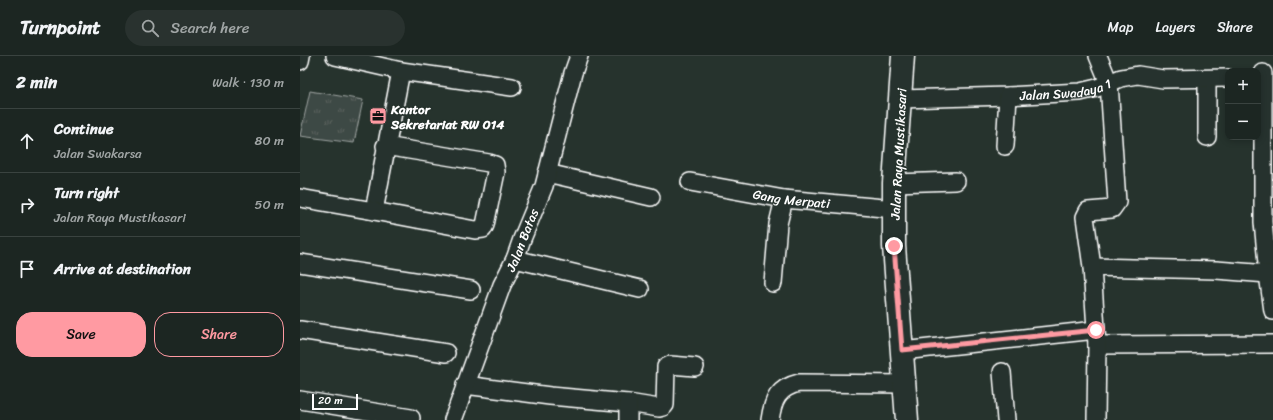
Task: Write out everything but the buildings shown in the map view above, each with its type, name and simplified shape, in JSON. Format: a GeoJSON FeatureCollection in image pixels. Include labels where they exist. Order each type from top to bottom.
{"type":"FeatureCollection","features":[{"type":"Feature","properties":{"kind":"main road","name":"Jalan Raya Mustikasari"},"geometry":{"type":"LineString","coordinates":[[903,56],[894,183],[894,246],[907,420]]}},
{"type":"Feature","properties":{"kind":"street"},"geometry":{"type":"LineString","coordinates":[[300,61],[301,56]]}},
{"type":"Feature","properties":{"kind":"street"},"geometry":{"type":"LineString","coordinates":[[335,56],[401,70],[512,87]]}},
{"type":"Feature","properties":{"kind":"street","name":"Jalan Batas"},"geometry":{"type":"LineString","coordinates":[[453,420],[502,285],[516,259],[522,239],[544,186],[573,73],[579,56]]}},
{"type":"Feature","properties":{"kind":"street"},"geometry":{"type":"LineString","coordinates":[[1096,420],[1097,338],[1092,267],[1085,217],[1088,211],[1112,209],[1117,202],[1109,83],[1098,56]]}},
{"type":"Feature","properties":{"kind":"street"},"geometry":{"type":"LineString","coordinates":[[374,211],[385,146],[401,70]]}},
{"type":"Feature","properties":{"kind":"street"},"geometry":{"type":"LineString","coordinates":[[1265,73],[1263,222],[1273,311]]}},
{"type":"Feature","properties":{"kind":"street","name":"Jalan Swadaya 1"},"geometry":{"type":"LineString","coordinates":[[900,99],[1080,92],[1097,88],[1121,78],[1138,76],[1163,79],[1225,78]]}},
{"type":"Feature","properties":{"kind":"street"},"geometry":{"type":"LineString","coordinates":[[1207,79],[1207,137]]}},
{"type":"Feature","properties":{"kind":"street"},"geometry":{"type":"LineString","coordinates":[[1005,146],[1008,96]]}},
{"type":"Feature","properties":{"kind":"street"},"geometry":{"type":"LineString","coordinates":[[300,198],[462,228],[474,230],[483,229],[485,226],[496,172],[495,165],[385,146]]}},
{"type":"Feature","properties":{"kind":"street"},"geometry":{"type":"LineString","coordinates":[[547,172],[650,197]]}},
{"type":"Feature","properties":{"kind":"street"},"geometry":{"type":"LineString","coordinates":[[894,183],[956,181]]}},
{"type":"Feature","properties":{"kind":"street","name":"Gang Merpati"},"geometry":{"type":"LineString","coordinates":[[690,182],[784,200],[895,209]]}},
{"type":"Feature","properties":{"kind":"street"},"geometry":{"type":"LineString","coordinates":[[773,283],[778,224],[784,200]]}},
{"type":"Feature","properties":{"kind":"street"},"geometry":{"type":"LineString","coordinates":[[516,259],[640,289]]}},
{"type":"Feature","properties":{"kind":"street"},"geometry":{"type":"LineString","coordinates":[[300,262],[471,290]]}},
{"type":"Feature","properties":{"kind":"street"},"geometry":{"type":"LineString","coordinates":[[1092,267],[1216,270],[1268,274]]}},
{"type":"Feature","properties":{"kind":"street"},"geometry":{"type":"LineString","coordinates":[[300,330],[446,353]]}},
{"type":"Feature","properties":{"kind":"street"},"geometry":{"type":"LineString","coordinates":[[902,350],[1097,338],[1273,344]]}},
{"type":"Feature","properties":{"kind":"street"},"geometry":{"type":"LineString","coordinates":[[465,385],[550,396],[628,403],[659,408],[665,405],[666,367],[670,365],[695,367]]}},
{"type":"Feature","properties":{"kind":"street"},"geometry":{"type":"LineString","coordinates":[[1002,372],[1006,420]]}},
{"type":"Feature","properties":{"kind":"street"},"geometry":{"type":"LineString","coordinates":[[770,420],[778,394],[787,386],[799,383],[905,384]]}},
{"type":"Feature","properties":{"kind":"street"},"geometry":{"type":"LineString","coordinates":[[300,400],[411,418]]}},
{"type":"Feature","properties":{"kind":"street"},"geometry":{"type":"LineString","coordinates":[[628,403],[628,420]]}},
{"type":"Feature","properties":{"kind":"green space"},"geometry":{"type":"Polygon","coordinates":[[[310,91],[363,100],[354,143],[300,136],[310,91]]]}},
{"type":"Feature","properties":{"kind":"place","name":"Kantor Sekretariat RW 014"},"geometry":{"type":"Point","coordinates":[378,116]}},
{"type":"Feature","properties":{"kind":"route"},"geometry":{"type":"LineString","coordinates":[[894,246],[902,350],[1096,330]]}}]}
